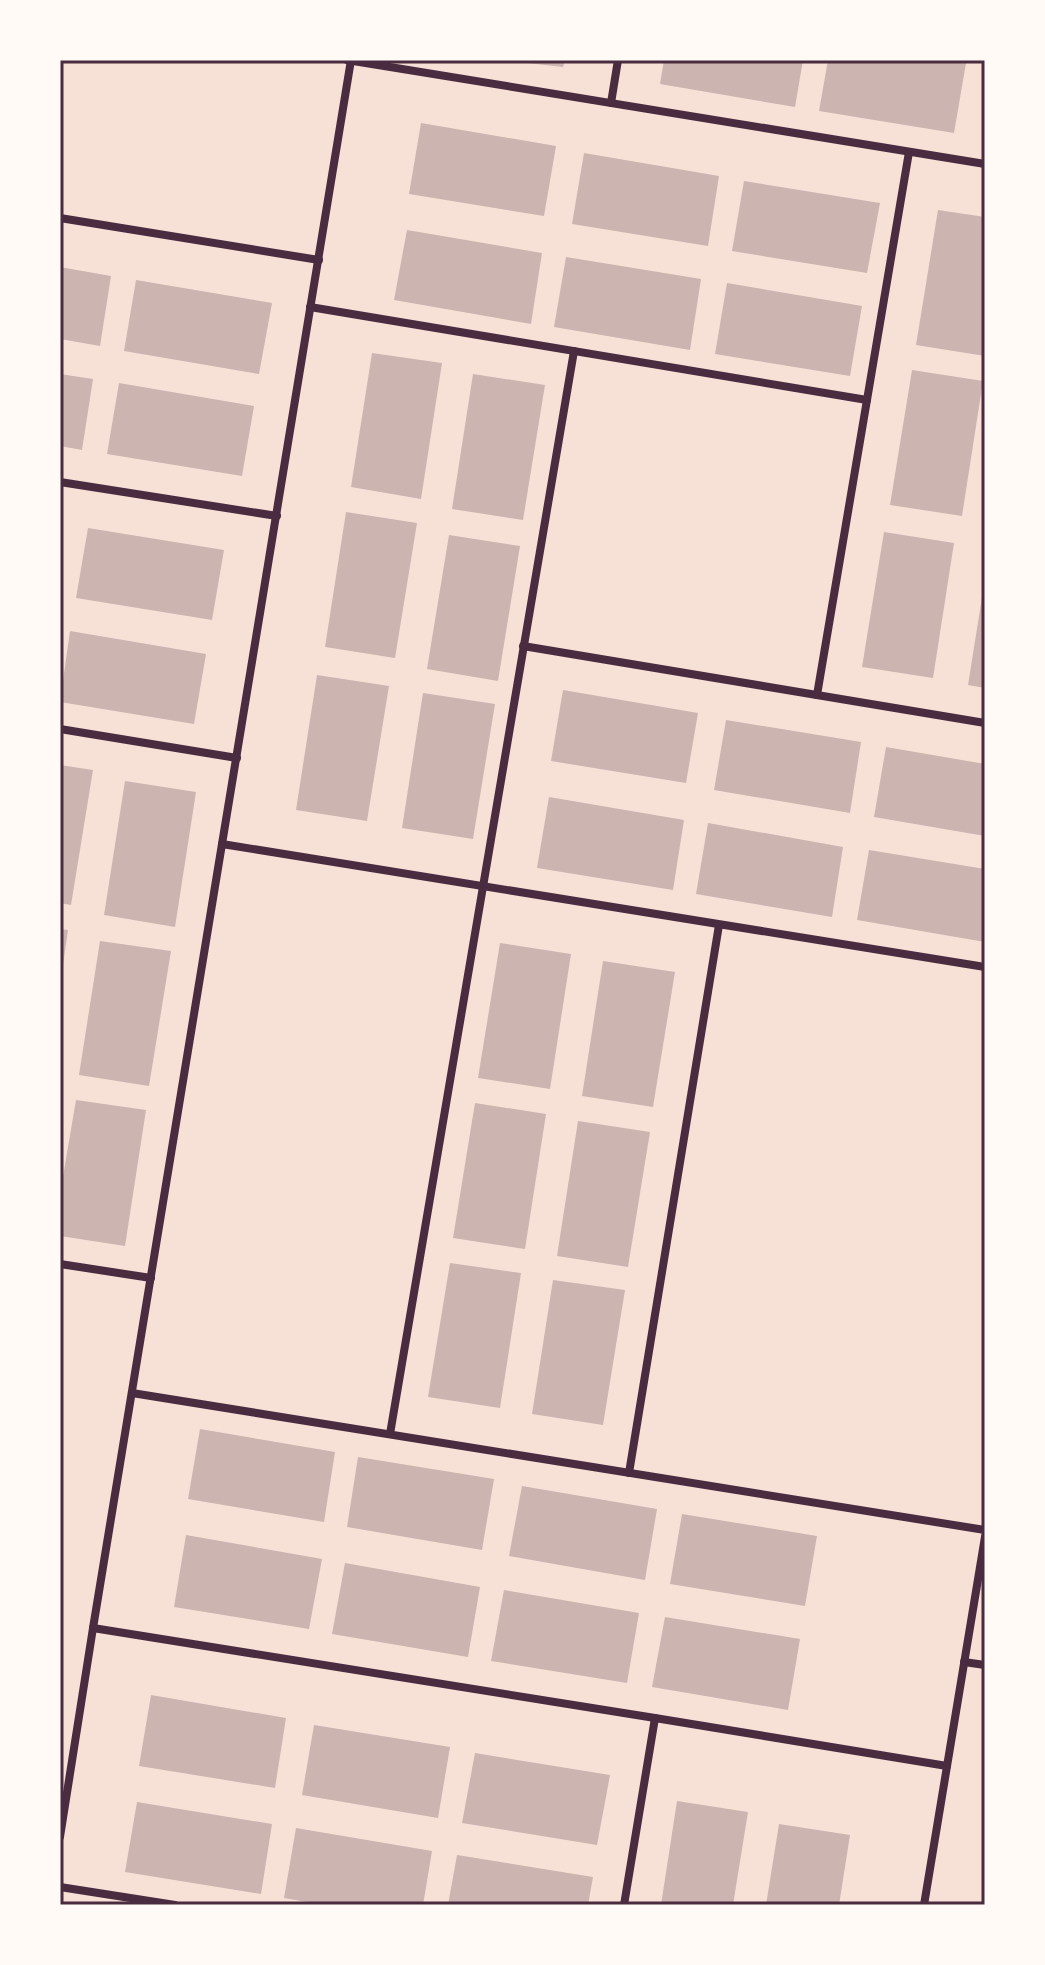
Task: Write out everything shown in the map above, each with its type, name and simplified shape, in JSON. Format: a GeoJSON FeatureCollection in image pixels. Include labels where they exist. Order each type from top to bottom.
{"type":"FeatureCollection","features":[{"type":"Feature","properties":{"kind":"street"},"geometry":{"type":"LineString","coordinates":[[60,1837],[350,60],[985,164]]}},
{"type":"Feature","properties":{"kind":"street"},"geometry":{"type":"LineString","coordinates":[[611,103],[618,60]]}},
{"type":"Feature","properties":{"kind":"street"},"geometry":{"type":"LineString","coordinates":[[817,695],[909,152]]}},
{"type":"Feature","properties":{"kind":"street"},"geometry":{"type":"LineString","coordinates":[[60,218],[319,260]]}},
{"type":"Feature","properties":{"kind":"street"},"geometry":{"type":"LineString","coordinates":[[310,307],[867,400]]}},
{"type":"Feature","properties":{"kind":"street"},"geometry":{"type":"LineString","coordinates":[[390,1434],[574,351]]}},
{"type":"Feature","properties":{"kind":"street"},"geometry":{"type":"LineString","coordinates":[[60,482],[277,516]]}},
{"type":"Feature","properties":{"kind":"street"},"geometry":{"type":"LineString","coordinates":[[523,646],[985,723]]}},
{"type":"Feature","properties":{"kind":"street"},"geometry":{"type":"LineString","coordinates":[[60,729],[237,758]]}},
{"type":"Feature","properties":{"kind":"street"},"geometry":{"type":"LineString","coordinates":[[222,844],[985,967]]}},
{"type":"Feature","properties":{"kind":"street"},"geometry":{"type":"LineString","coordinates":[[629,1473],[719,925]]}},
{"type":"Feature","properties":{"kind":"street"},"geometry":{"type":"LineString","coordinates":[[60,1264],[151,1278]]}},
{"type":"Feature","properties":{"kind":"street"},"geometry":{"type":"LineString","coordinates":[[132,1393],[985,1530]]}},
{"type":"Feature","properties":{"kind":"street"},"geometry":{"type":"LineString","coordinates":[[924,1905],[985,1537]]}},
{"type":"Feature","properties":{"kind":"street"},"geometry":{"type":"LineString","coordinates":[[93,1628],[947,1766]]}},
{"type":"Feature","properties":{"kind":"street"},"geometry":{"type":"LineString","coordinates":[[964,1662],[985,1665]]}},
{"type":"Feature","properties":{"kind":"street"},"geometry":{"type":"LineString","coordinates":[[624,1905],[655,1718]]}},
{"type":"Feature","properties":{"kind":"street"},"geometry":{"type":"LineString","coordinates":[[60,1887],[175,1905]]}},
{"type":"Feature","properties":{"kind":"building"},"geometry":{"type":"Polygon","coordinates":[[[518,60],[565,60],[563,67],[518,60]]]}},
{"type":"Feature","properties":{"kind":"building"},"geometry":{"type":"Polygon","coordinates":[[[664,60],[803,60],[795,107],[660,84],[664,60]]]}},
{"type":"Feature","properties":{"kind":"building"},"geometry":{"type":"Polygon","coordinates":[[[828,60],[949,60],[966,63],[954,133],[819,111],[828,60]]]}},
{"type":"Feature","properties":{"kind":"building"},"geometry":{"type":"Polygon","coordinates":[[[421,123],[556,146],[544,216],[409,194],[421,123]]]}},
{"type":"Feature","properties":{"kind":"building"},"geometry":{"type":"Polygon","coordinates":[[[584,153],[719,176],[708,246],[572,224],[584,153]]]}},
{"type":"Feature","properties":{"kind":"building"},"geometry":{"type":"Polygon","coordinates":[[[744,181],[880,203],[867,273],[732,251],[744,181]]]}},
{"type":"Feature","properties":{"kind":"building"},"geometry":{"type":"Polygon","coordinates":[[[938,210],[985,217],[985,356],[916,345],[938,210]]]}},
{"type":"Feature","properties":{"kind":"building"},"geometry":{"type":"Polygon","coordinates":[[[407,230],[542,253],[531,324],[394,300],[407,230]]]}},
{"type":"Feature","properties":{"kind":"building"},"geometry":{"type":"Polygon","coordinates":[[[566,257],[701,279],[690,350],[554,327],[566,257]]]}},
{"type":"Feature","properties":{"kind":"building"},"geometry":{"type":"Polygon","coordinates":[[[60,267],[111,276],[100,346],[60,339],[60,267]]]}},
{"type":"Feature","properties":{"kind":"building"},"geometry":{"type":"Polygon","coordinates":[[[136,280],[272,303],[259,374],[124,351],[136,280]]]}},
{"type":"Feature","properties":{"kind":"building"},"geometry":{"type":"Polygon","coordinates":[[[727,283],[862,306],[850,376],[715,354],[727,283]]]}},
{"type":"Feature","properties":{"kind":"building"},"geometry":{"type":"Polygon","coordinates":[[[372,353],[442,363],[421,499],[351,487],[372,353]]]}},
{"type":"Feature","properties":{"kind":"building"},"geometry":{"type":"Polygon","coordinates":[[[912,370],[983,381],[962,516],[890,505],[912,370]]]}},
{"type":"Feature","properties":{"kind":"building"},"geometry":{"type":"Polygon","coordinates":[[[60,374],[93,379],[82,450],[60,446],[60,374]]]}},
{"type":"Feature","properties":{"kind":"building"},"geometry":{"type":"Polygon","coordinates":[[[473,374],[545,385],[523,520],[452,509],[473,374]]]}},
{"type":"Feature","properties":{"kind":"building"},"geometry":{"type":"Polygon","coordinates":[[[119,383],[254,406],[242,476],[107,454],[119,383]]]}},
{"type":"Feature","properties":{"kind":"building"},"geometry":{"type":"Polygon","coordinates":[[[346,512],[417,523],[395,658],[325,647],[346,512]]]}},
{"type":"Feature","properties":{"kind":"building"},"geometry":{"type":"Polygon","coordinates":[[[88,528],[224,550],[212,620],[76,598],[88,528]]]}},
{"type":"Feature","properties":{"kind":"building"},"geometry":{"type":"Polygon","coordinates":[[[884,532],[954,543],[933,678],[862,667],[884,532]]]}},
{"type":"Feature","properties":{"kind":"building"},"geometry":{"type":"Polygon","coordinates":[[[449,535],[520,546],[498,681],[427,669],[449,535]]]}},
{"type":"Feature","properties":{"kind":"building"},"geometry":{"type":"Polygon","coordinates":[[[985,591],[985,688],[968,685],[985,591]]]}},
{"type":"Feature","properties":{"kind":"building"},"geometry":{"type":"Polygon","coordinates":[[[70,631],[206,654],[194,724],[60,702],[70,631]]]}},
{"type":"Feature","properties":{"kind":"building"},"geometry":{"type":"Polygon","coordinates":[[[317,675],[389,686],[367,821],[296,810],[317,675]]]}},
{"type":"Feature","properties":{"kind":"building"},"geometry":{"type":"Polygon","coordinates":[[[563,690],[698,713],[686,783],[551,761],[563,690]]]}},
{"type":"Feature","properties":{"kind":"building"},"geometry":{"type":"Polygon","coordinates":[[[423,693],[495,704],[473,839],[402,828],[423,693]]]}},
{"type":"Feature","properties":{"kind":"building"},"geometry":{"type":"Polygon","coordinates":[[[726,720],[861,742],[850,813],[714,790],[726,720]]]}},
{"type":"Feature","properties":{"kind":"building"},"geometry":{"type":"Polygon","coordinates":[[[886,747],[985,764],[985,836],[874,817],[886,747]]]}},
{"type":"Feature","properties":{"kind":"building"},"geometry":{"type":"Polygon","coordinates":[[[60,765],[93,770],[71,905],[60,903],[60,765]]]}},
{"type":"Feature","properties":{"kind":"building"},"geometry":{"type":"Polygon","coordinates":[[[125,781],[196,792],[175,927],[104,915],[125,781]]]}},
{"type":"Feature","properties":{"kind":"building"},"geometry":{"type":"Polygon","coordinates":[[[549,797],[684,820],[673,890],[537,868],[549,797]]]}},
{"type":"Feature","properties":{"kind":"building"},"geometry":{"type":"Polygon","coordinates":[[[708,823],[843,847],[832,917],[696,894],[708,823]]]}},
{"type":"Feature","properties":{"kind":"building"},"geometry":{"type":"Polygon","coordinates":[[[869,850],[985,869],[985,942],[857,920],[869,850]]]}},
{"type":"Feature","properties":{"kind":"building"},"geometry":{"type":"Polygon","coordinates":[[[60,929],[68,930],[62,972],[60,972],[60,929]]]}},
{"type":"Feature","properties":{"kind":"building"},"geometry":{"type":"Polygon","coordinates":[[[100,941],[171,951],[149,1086],[79,1075],[100,941]]]}},
{"type":"Feature","properties":{"kind":"building"},"geometry":{"type":"Polygon","coordinates":[[[500,943],[571,954],[550,1089],[478,1078],[500,943]]]}},
{"type":"Feature","properties":{"kind":"building"},"geometry":{"type":"Polygon","coordinates":[[[603,961],[675,972],[653,1107],[582,1096],[603,961]]]}},
{"type":"Feature","properties":{"kind":"building"},"geometry":{"type":"Polygon","coordinates":[[[76,1100],[146,1110],[125,1246],[60,1236],[60,1194],[76,1100]]]}},
{"type":"Feature","properties":{"kind":"building"},"geometry":{"type":"Polygon","coordinates":[[[475,1103],[546,1114],[525,1249],[453,1238],[475,1103]]]}},
{"type":"Feature","properties":{"kind":"building"},"geometry":{"type":"Polygon","coordinates":[[[578,1121],[650,1132],[628,1267],[557,1256],[578,1121]]]}},
{"type":"Feature","properties":{"kind":"building"},"geometry":{"type":"Polygon","coordinates":[[[450,1263],[521,1273],[500,1408],[428,1397],[450,1263]]]}},
{"type":"Feature","properties":{"kind":"building"},"geometry":{"type":"Polygon","coordinates":[[[553,1280],[625,1290],[603,1425],[532,1414],[553,1280]]]}},
{"type":"Feature","properties":{"kind":"building"},"geometry":{"type":"Polygon","coordinates":[[[200,1429],[335,1452],[324,1522],[188,1499],[200,1429]]]}},
{"type":"Feature","properties":{"kind":"building"},"geometry":{"type":"Polygon","coordinates":[[[358,1457],[494,1479],[482,1550],[347,1527],[358,1457]]]}},
{"type":"Feature","properties":{"kind":"building"},"geometry":{"type":"Polygon","coordinates":[[[522,1486],[657,1509],[645,1580],[509,1556],[522,1486]]]}},
{"type":"Feature","properties":{"kind":"building"},"geometry":{"type":"Polygon","coordinates":[[[682,1514],[817,1536],[805,1606],[670,1584],[682,1514]]]}},
{"type":"Feature","properties":{"kind":"building"},"geometry":{"type":"Polygon","coordinates":[[[186,1535],[322,1559],[309,1629],[174,1607],[186,1535]]]}},
{"type":"Feature","properties":{"kind":"building"},"geometry":{"type":"Polygon","coordinates":[[[345,1563],[480,1587],[468,1657],[332,1634],[345,1563]]]}},
{"type":"Feature","properties":{"kind":"building"},"geometry":{"type":"Polygon","coordinates":[[[504,1590],[639,1613],[627,1683],[491,1661],[504,1590]]]}},
{"type":"Feature","properties":{"kind":"building"},"geometry":{"type":"Polygon","coordinates":[[[665,1617],[800,1639],[788,1710],[652,1687],[665,1617]]]}},
{"type":"Feature","properties":{"kind":"building"},"geometry":{"type":"Polygon","coordinates":[[[151,1695],[286,1718],[275,1788],[139,1766],[151,1695]]]}},
{"type":"Feature","properties":{"kind":"building"},"geometry":{"type":"Polygon","coordinates":[[[314,1725],[450,1747],[438,1818],[302,1795],[314,1725]]]}},
{"type":"Feature","properties":{"kind":"building"},"geometry":{"type":"Polygon","coordinates":[[[475,1753],[610,1775],[597,1845],[462,1823],[475,1753]]]}},
{"type":"Feature","properties":{"kind":"building"},"geometry":{"type":"Polygon","coordinates":[[[677,1801],[748,1812],[733,1905],[661,1905],[677,1801]]]}},
{"type":"Feature","properties":{"kind":"building"},"geometry":{"type":"Polygon","coordinates":[[[137,1802],[272,1824],[261,1894],[125,1872],[137,1802]]]}},
{"type":"Feature","properties":{"kind":"building"},"geometry":{"type":"Polygon","coordinates":[[[779,1824],[850,1835],[839,1905],[766,1905],[779,1824]]]}},
{"type":"Feature","properties":{"kind":"building"},"geometry":{"type":"Polygon","coordinates":[[[296,1828],[432,1851],[423,1905],[324,1905],[284,1898],[296,1828]]]}},
{"type":"Feature","properties":{"kind":"building"},"geometry":{"type":"Polygon","coordinates":[[[457,1855],[593,1877],[588,1905],[448,1905],[457,1855]]]}}]}
